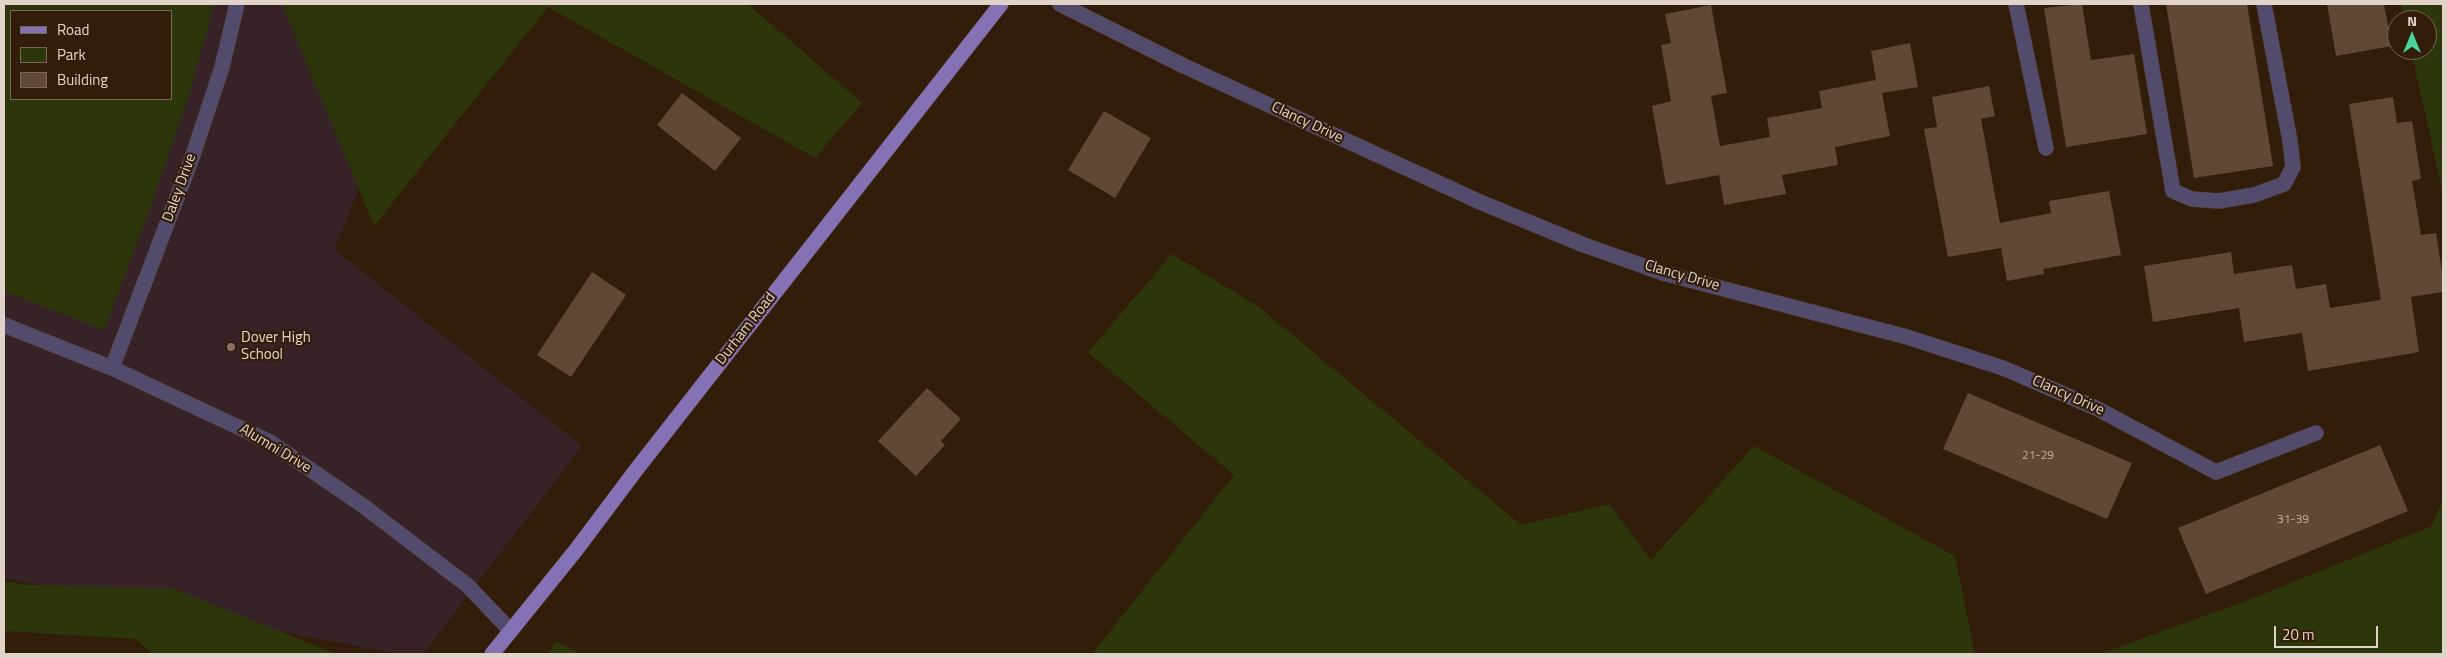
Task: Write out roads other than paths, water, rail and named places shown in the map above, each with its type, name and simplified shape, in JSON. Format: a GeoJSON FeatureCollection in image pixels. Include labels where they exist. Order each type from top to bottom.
{"type":"FeatureCollection","features":[{"type":"Feature","properties":{"kind":"main road","name":"Durham Road"},"geometry":{"type":"LineString","coordinates":[[492,654],[576,550],[642,462],[1001,4]]}},
{"type":"Feature","properties":{"kind":"street","name":"Daley Drive"},"geometry":{"type":"LineString","coordinates":[[112,368],[195,148],[222,67],[237,4]]}},
{"type":"Feature","properties":{"kind":"street","name":"Clancy Drive"},"geometry":{"type":"LineString","coordinates":[[1060,4],[1184,66],[1480,202],[1584,245],[1663,273],[1907,337],[2003,368],[2096,408],[2216,472],[2316,433]]}},
{"type":"Feature","properties":{"kind":"street"},"geometry":{"type":"LineString","coordinates":[[2016,4],[2046,148]]}},
{"type":"Feature","properties":{"kind":"street"},"geometry":{"type":"LineString","coordinates":[[2140,4],[2166,162],[2173,191],[2192,199],[2219,201],[2254,194],[2284,184],[2293,167],[2290,141],[2264,4]]}},
{"type":"Feature","properties":{"kind":"street","name":"Alumni Drive"},"geometry":{"type":"LineString","coordinates":[[4,325],[112,368],[270,442],[362,505],[467,585],[510,631]]}},
{"type":"Feature","properties":{"kind":"place","name":"Dover High School"},"geometry":{"type":"Point","coordinates":[231,347]}}]}
